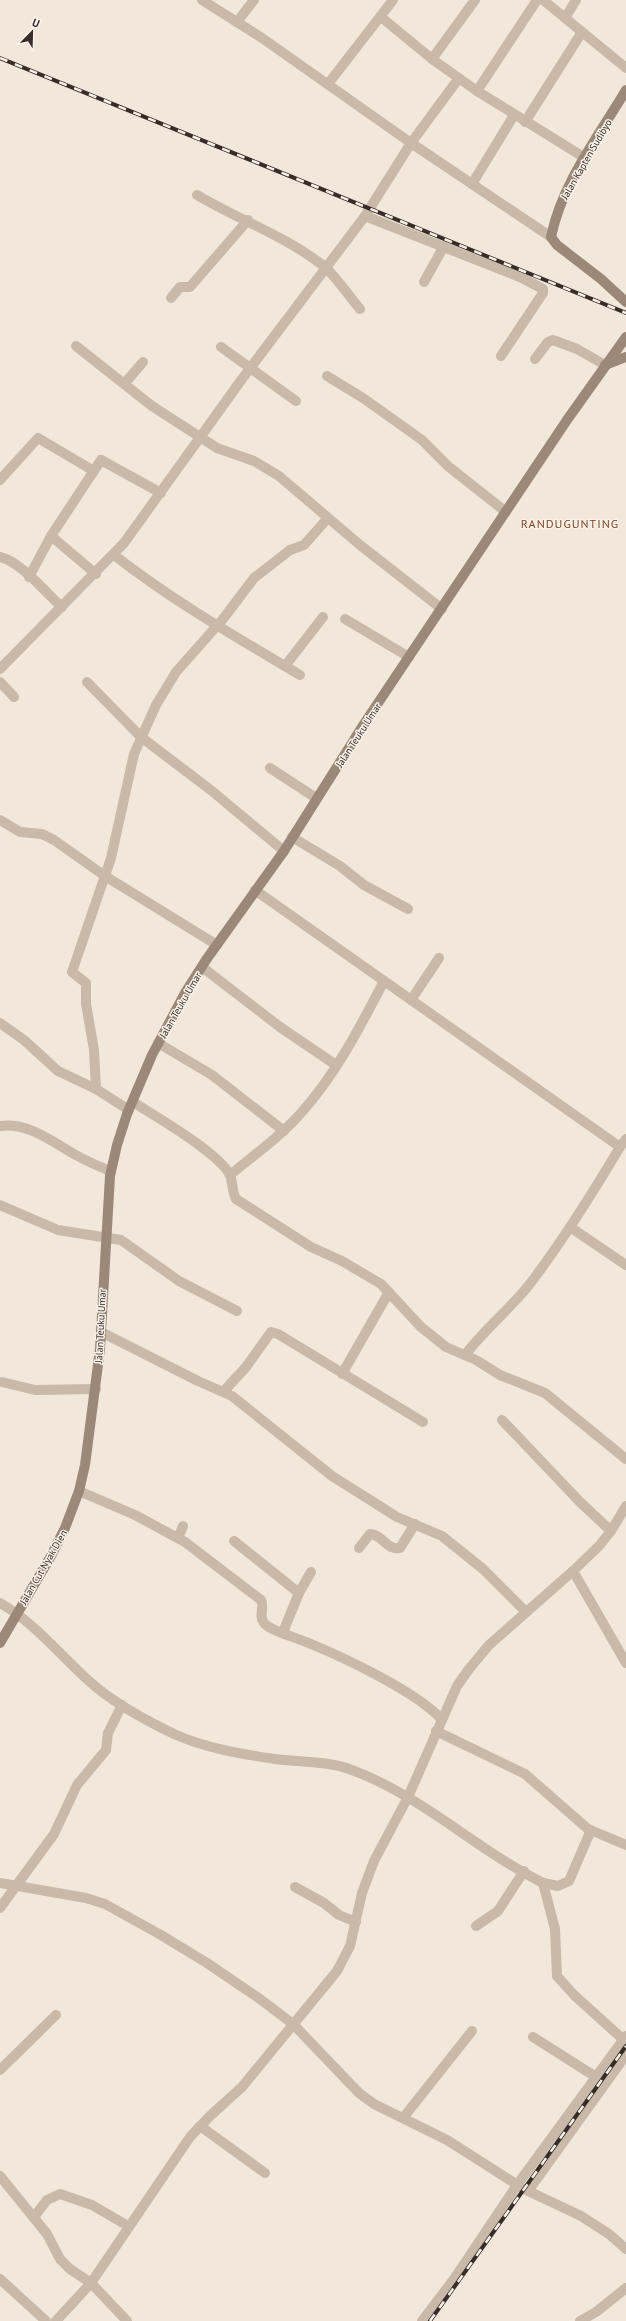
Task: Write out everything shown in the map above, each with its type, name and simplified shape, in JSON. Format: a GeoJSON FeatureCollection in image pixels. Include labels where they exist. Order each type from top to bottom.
{"type":"FeatureCollection","features":[{"type":"Feature","properties":{"kind":"main road","name":"Jalan Kapten Sudibyo"},"geometry":{"type":"LineString","coordinates":[[551,237],[562,200],[585,158],[626,90]]}},
{"type":"Feature","properties":{"kind":"main road"},"geometry":{"type":"LineString","coordinates":[[551,237],[557,245],[626,302]]}},
{"type":"Feature","properties":{"kind":"main road","name":"Jalan Teuku Umar"},"geometry":{"type":"LineString","coordinates":[[86,1465],[96,1389],[101,1332],[110,1171],[131,1106],[158,1043],[185,993],[202,967],[284,851],[316,798],[409,657],[605,365],[626,337]]}},
{"type":"Feature","properties":{"kind":"main road"},"geometry":{"type":"LineString","coordinates":[[605,365],[626,356]]}},
{"type":"Feature","properties":{"kind":"main road","name":"Jalan Cut Nyak Dien"},"geometry":{"type":"LineString","coordinates":[[0,1643],[62,1535],[80,1491],[86,1465]]}},
{"type":"Feature","properties":{"kind":"street"},"geometry":{"type":"LineString","coordinates":[[202,0],[237,22],[551,237]]}},
{"type":"Feature","properties":{"kind":"street"},"geometry":{"type":"LineString","coordinates":[[237,22],[254,0]]}},
{"type":"Feature","properties":{"kind":"street"},"geometry":{"type":"LineString","coordinates":[[328,84],[393,0]]}},
{"type":"Feature","properties":{"kind":"street"},"geometry":{"type":"LineString","coordinates":[[432,59],[475,0]]}},
{"type":"Feature","properties":{"kind":"street"},"geometry":{"type":"LineString","coordinates":[[477,92],[537,0]]}},
{"type":"Feature","properties":{"kind":"street"},"geometry":{"type":"LineString","coordinates":[[543,0],[626,68]]}},
{"type":"Feature","properties":{"kind":"street"},"geometry":{"type":"LineString","coordinates":[[565,18],[576,0]]}},
{"type":"Feature","properties":{"kind":"street"},"geometry":{"type":"LineString","coordinates":[[381,17],[432,59],[477,92],[585,158]]}},
{"type":"Feature","properties":{"kind":"street"},"geometry":{"type":"LineString","coordinates":[[525,122],[582,32]]}},
{"type":"Feature","properties":{"kind":"street"},"geometry":{"type":"LineString","coordinates":[[0,669],[114,555],[161,493],[250,369],[365,216],[412,143],[459,78]]}},
{"type":"Feature","properties":{"kind":"street"},"geometry":{"type":"LineString","coordinates":[[472,184],[514,116]]}},
{"type":"Feature","properties":{"kind":"street"},"geometry":{"type":"LineString","coordinates":[[197,195],[224,211],[248,220],[302,251],[326,268],[360,309]]}},
{"type":"Feature","properties":{"kind":"street"},"geometry":{"type":"LineString","coordinates":[[365,216],[520,277],[544,290],[501,356]]}},
{"type":"Feature","properties":{"kind":"street"},"geometry":{"type":"LineString","coordinates":[[171,298],[180,287],[190,287],[248,220]]}},
{"type":"Feature","properties":{"kind":"street"},"geometry":{"type":"LineString","coordinates":[[424,282],[444,246]]}},
{"type":"Feature","properties":{"kind":"street"},"geometry":{"type":"LineString","coordinates":[[535,359],[548,342],[553,340],[577,349],[605,365]]}},
{"type":"Feature","properties":{"kind":"street"},"geometry":{"type":"LineString","coordinates":[[76,346],[125,383],[152,406],[202,436],[217,448],[254,461],[279,476],[327,518],[442,609]]}},
{"type":"Feature","properties":{"kind":"street"},"geometry":{"type":"LineString","coordinates":[[221,347],[296,401]]}},
{"type":"Feature","properties":{"kind":"street"},"geometry":{"type":"LineString","coordinates":[[125,383],[143,362]]}},
{"type":"Feature","properties":{"kind":"street"},"geometry":{"type":"LineString","coordinates":[[327,376],[363,398],[422,440],[449,467],[506,512]]}},
{"type":"Feature","properties":{"kind":"street"},"geometry":{"type":"LineString","coordinates":[[0,480],[38,438],[94,471]]}},
{"type":"Feature","properties":{"kind":"street"},"geometry":{"type":"LineString","coordinates":[[29,576],[51,536],[101,460],[104,460],[161,493]]}},
{"type":"Feature","properties":{"kind":"street"},"geometry":{"type":"LineString","coordinates":[[96,1089],[94,1050],[86,1004],[86,983],[72,972],[105,876],[133,760],[141,737],[156,705],[176,672],[254,578],[290,550],[304,545],[327,518]]}},
{"type":"Feature","properties":{"kind":"street"},"geometry":{"type":"LineString","coordinates":[[51,536],[96,574]]}},
{"type":"Feature","properties":{"kind":"street"},"geometry":{"type":"LineString","coordinates":[[114,555],[148,581],[215,626],[300,675]]}},
{"type":"Feature","properties":{"kind":"street"},"geometry":{"type":"LineString","coordinates":[[0,557],[10,560],[62,607]]}},
{"type":"Feature","properties":{"kind":"street"},"geometry":{"type":"LineString","coordinates":[[285,666],[323,617]]}},
{"type":"Feature","properties":{"kind":"street"},"geometry":{"type":"LineString","coordinates":[[345,618],[409,657]]}},
{"type":"Feature","properties":{"kind":"street"},"geometry":{"type":"LineString","coordinates":[[0,682],[14,696]]}},
{"type":"Feature","properties":{"kind":"street"},"geometry":{"type":"LineString","coordinates":[[87,682],[141,737],[212,791],[284,851]]}},
{"type":"Feature","properties":{"kind":"street"},"geometry":{"type":"LineString","coordinates":[[270,768],[316,798]]}},
{"type":"Feature","properties":{"kind":"street"},"geometry":{"type":"LineString","coordinates":[[0,820],[20,832],[42,834],[105,876],[217,945]]}},
{"type":"Feature","properties":{"kind":"street"},"geometry":{"type":"LineString","coordinates":[[292,837],[340,866],[364,885],[408,909]]}},
{"type":"Feature","properties":{"kind":"street"},"geometry":{"type":"LineString","coordinates":[[255,890],[411,1000],[623,1143],[570,1227],[507,1311],[478,1339],[465,1355]]}},
{"type":"Feature","properties":{"kind":"street"},"geometry":{"type":"LineString","coordinates":[[411,1000],[439,958]]}},
{"type":"Feature","properties":{"kind":"street"},"geometry":{"type":"LineString","coordinates":[[202,967],[280,1027],[336,1065]]}},
{"type":"Feature","properties":{"kind":"street"},"geometry":{"type":"LineString","coordinates":[[230,1175],[284,1131],[302,1112],[352,1042],[384,981]]}},
{"type":"Feature","properties":{"kind":"street"},"geometry":{"type":"LineString","coordinates":[[0,1023],[24,1040],[58,1071],[131,1106],[201,1147],[223,1166],[230,1175],[233,1194],[236,1199],[311,1247],[368,1275],[389,1292],[422,1327],[446,1347],[465,1355],[500,1375],[545,1393],[626,1460]]}},
{"type":"Feature","properties":{"kind":"street"},"geometry":{"type":"LineString","coordinates":[[158,1043],[212,1075],[284,1131]]}},
{"type":"Feature","properties":{"kind":"street"},"geometry":{"type":"LineString","coordinates":[[0,1126],[29,1129],[44,1135],[74,1154],[110,1171]]}},
{"type":"Feature","properties":{"kind":"street"},"geometry":{"type":"LineString","coordinates":[[0,1205],[58,1230],[121,1240],[179,1281],[237,1311]]}},
{"type":"Feature","properties":{"kind":"street"},"geometry":{"type":"LineString","coordinates":[[570,1227],[626,1265]]}},
{"type":"Feature","properties":{"kind":"street"},"geometry":{"type":"LineString","coordinates":[[342,1374],[389,1292]]}},
{"type":"Feature","properties":{"kind":"street"},"geometry":{"type":"LineString","coordinates":[[101,1332],[198,1381],[224,1391],[332,1476],[397,1517],[442,1536],[483,1569],[526,1612]]}},
{"type":"Feature","properties":{"kind":"street"},"geometry":{"type":"LineString","coordinates":[[224,1391],[246,1367],[271,1332],[278,1334],[423,1422]]}},
{"type":"Feature","properties":{"kind":"street"},"geometry":{"type":"LineString","coordinates":[[2,1382],[35,1390],[96,1389]]}},
{"type":"Feature","properties":{"kind":"street"},"geometry":{"type":"LineString","coordinates":[[502,1420],[580,1502],[611,1531]]}},
{"type":"Feature","properties":{"kind":"street"},"geometry":{"type":"LineString","coordinates":[[80,1491],[135,1515],[178,1538],[261,1600],[263,1603],[261,1616],[263,1621],[269,1626],[313,1645],[404,1691],[436,1713],[442,1720]]}},
{"type":"Feature","properties":{"kind":"street"},"geometry":{"type":"LineString","coordinates":[[56,2321],[91,2283],[128,2226],[190,2137],[242,2088],[337,1971],[345,1958],[356,1922],[362,1893],[374,1861],[408,1797],[436,1731],[458,1686],[480,1653],[573,1571],[611,1531],[625,1509]]}},
{"type":"Feature","properties":{"kind":"street"},"geometry":{"type":"LineString","coordinates":[[359,1548],[370,1534],[377,1535],[393,1548],[400,1548],[415,1524]]}},
{"type":"Feature","properties":{"kind":"street"},"geometry":{"type":"LineString","coordinates":[[178,1538],[183,1526]]}},
{"type":"Feature","properties":{"kind":"street"},"geometry":{"type":"LineString","coordinates":[[234,1541],[299,1593]]}},
{"type":"Feature","properties":{"kind":"street"},"geometry":{"type":"LineString","coordinates":[[573,1571],[626,1663]]}},
{"type":"Feature","properties":{"kind":"street"},"geometry":{"type":"LineString","coordinates":[[283,1632],[299,1593],[311,1572]]}},
{"type":"Feature","properties":{"kind":"street"},"geometry":{"type":"LineString","coordinates":[[0,1603],[17,1612],[91,1682],[122,1705],[175,1734],[215,1748],[274,1759],[337,1765],[370,1777],[408,1797],[543,1883],[558,1886],[569,1881],[592,1830]]}},
{"type":"Feature","properties":{"kind":"street"},"geometry":{"type":"LineString","coordinates":[[0,1908],[54,1834],[78,1785],[106,1750],[108,1733],[122,1705]]}},
{"type":"Feature","properties":{"kind":"street"},"geometry":{"type":"LineString","coordinates":[[436,1731],[525,1774],[592,1830],[626,1845]]}},
{"type":"Feature","properties":{"kind":"street"},"geometry":{"type":"LineString","coordinates":[[476,1926],[498,1911],[524,1871]]}},
{"type":"Feature","properties":{"kind":"street"},"geometry":{"type":"LineString","coordinates":[[0,1883],[15,1887],[64,1893],[105,1904],[208,1963],[293,2024],[359,2093],[374,2104],[447,2140],[528,2191],[581,2216],[609,2234],[626,2249]]}},
{"type":"Feature","properties":{"kind":"street"},"geometry":{"type":"LineString","coordinates":[[422,2321],[454,2279],[517,2185],[625,2039],[574,1995],[557,1976],[555,1960],[555,1929],[543,1883]]}},
{"type":"Feature","properties":{"kind":"street"},"geometry":{"type":"LineString","coordinates":[[295,1887],[324,1903],[339,1915],[356,1922]]}},
{"type":"Feature","properties":{"kind":"street"},"geometry":{"type":"LineString","coordinates":[[0,2070],[56,2015]]}},
{"type":"Feature","properties":{"kind":"street"},"geometry":{"type":"LineString","coordinates":[[403,2118],[472,2032]]}},
{"type":"Feature","properties":{"kind":"street"},"geometry":{"type":"LineString","coordinates":[[533,2038],[596,2077]]}},
{"type":"Feature","properties":{"kind":"street"},"geometry":{"type":"LineString","coordinates":[[528,2191],[626,2055]]}},
{"type":"Feature","properties":{"kind":"street"},"geometry":{"type":"LineString","coordinates":[[200,2126],[265,2173]]}},
{"type":"Feature","properties":{"kind":"street"},"geometry":{"type":"LineString","coordinates":[[0,2176],[48,2234],[60,2259],[70,2269],[91,2283],[127,2321]]}},
{"type":"Feature","properties":{"kind":"street"},"geometry":{"type":"LineString","coordinates":[[34,2217],[48,2200],[60,2194],[92,2205],[128,2226]]}},
{"type":"Feature","properties":{"kind":"street"},"geometry":{"type":"LineString","coordinates":[[0,2279],[46,2321]]}},
{"type":"Feature","properties":{"kind":"street"},"geometry":{"type":"LineString","coordinates":[[580,2321],[596,2312],[626,2288]]}},
{"type":"Feature","properties":{"kind":"railway"},"geometry":{"type":"LineString","coordinates":[[0,58],[626,313]]}},
{"type":"Feature","properties":{"kind":"railway"},"geometry":{"type":"LineString","coordinates":[[430,2321],[626,2046]]}},
{"type":"Feature","properties":{"kind":"district","name":"RANDUGUNTING"},"geometry":{"type":"Point","coordinates":[570,524]}}]}
